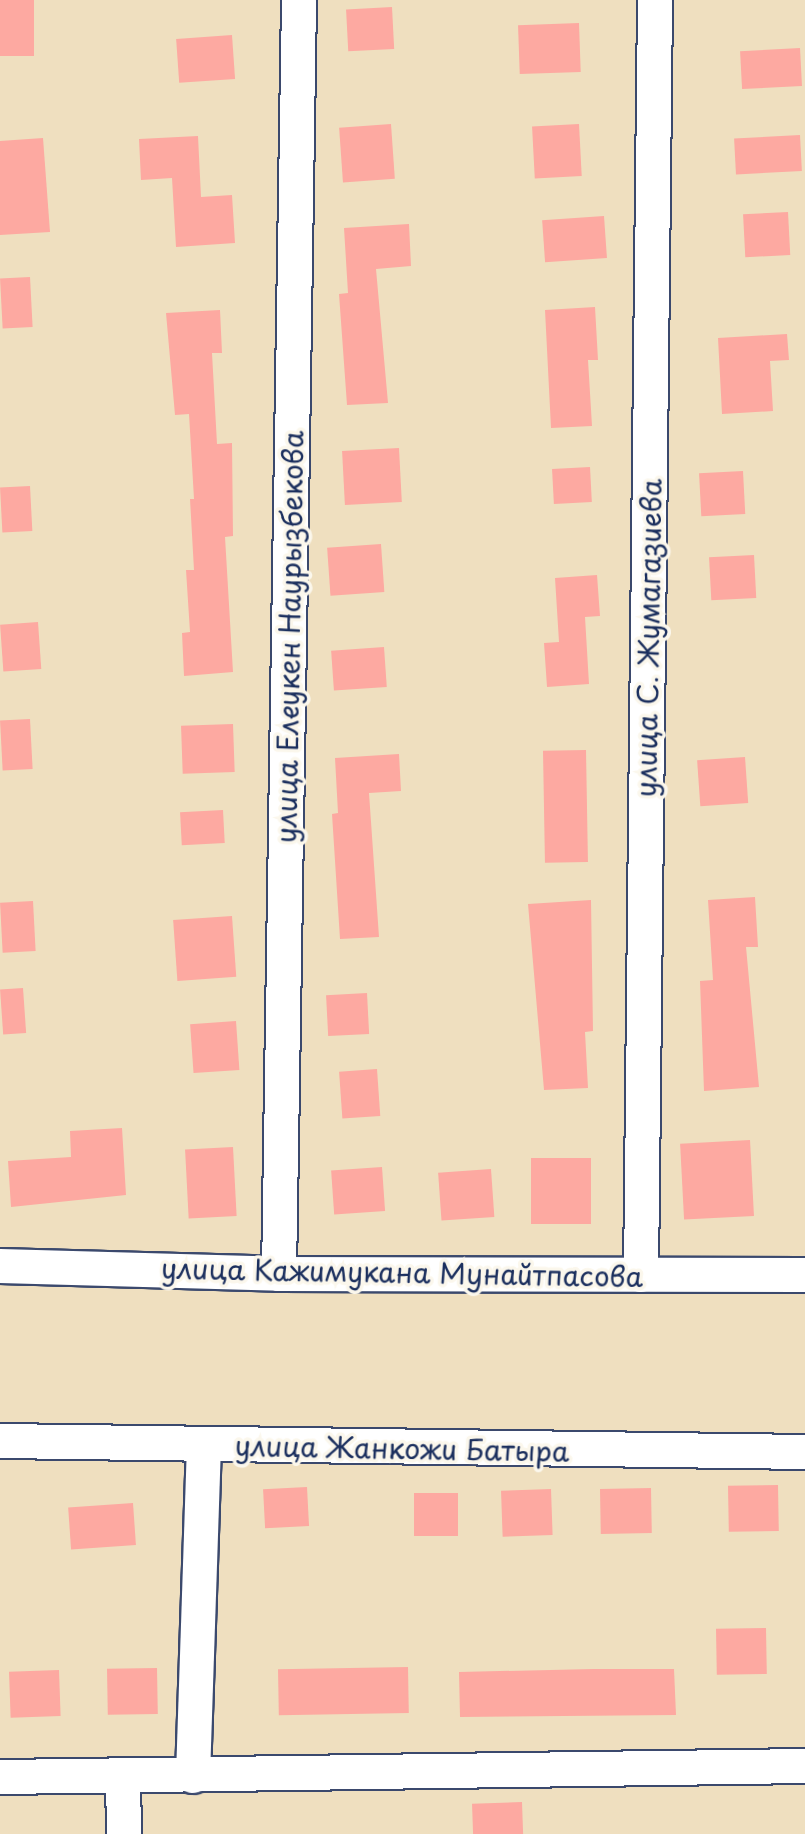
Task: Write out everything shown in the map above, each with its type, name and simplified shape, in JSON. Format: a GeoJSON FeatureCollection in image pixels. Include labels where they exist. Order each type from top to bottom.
{"type":"FeatureCollection","features":[{"type":"Feature","properties":{"kind":"street","name":"улица Елеукен Наурызбекова"},"geometry":{"type":"LineString","coordinates":[[279,1274],[299,0]]}},
{"type":"Feature","properties":{"kind":"street","name":"улица С. Жумагазиева"},"geometry":{"type":"LineString","coordinates":[[641,1275],[655,0]]}},
{"type":"Feature","properties":{"kind":"street","name":"улица Кажимукана Мунайтпасова"},"geometry":{"type":"LineString","coordinates":[[0,1266],[279,1274],[805,1275]]}},
{"type":"Feature","properties":{"kind":"street","name":"улица Жанкожи Батыра"},"geometry":{"type":"LineString","coordinates":[[0,1441],[805,1452]]}},
{"type":"Feature","properties":{"kind":"street"},"geometry":{"type":"LineString","coordinates":[[193,1776],[204,1446]]}},
{"type":"Feature","properties":{"kind":"street"},"geometry":{"type":"LineString","coordinates":[[0,1777],[805,1766]]}},
{"type":"Feature","properties":{"kind":"street"},"geometry":{"type":"LineString","coordinates":[[123,1777],[124,1834]]}},
{"type":"Feature","properties":{"kind":"building"},"geometry":{"type":"Polygon","coordinates":[[[0,0],[34,0],[34,56],[0,56],[0,0]]]}},
{"type":"Feature","properties":{"kind":"building"},"geometry":{"type":"Polygon","coordinates":[[[392,7],[394,49],[348,51],[346,9],[392,7]]]}},
{"type":"Feature","properties":{"kind":"building"},"geometry":{"type":"Polygon","coordinates":[[[579,23],[581,72],[520,74],[518,25],[579,23]]]}},
{"type":"Feature","properties":{"kind":"building"},"geometry":{"type":"Polygon","coordinates":[[[232,35],[235,79],[179,83],[176,39],[232,35]]]}},
{"type":"Feature","properties":{"kind":"building"},"geometry":{"type":"Polygon","coordinates":[[[800,48],[802,86],[742,89],[740,51],[800,48]]]}},
{"type":"Feature","properties":{"kind":"building"},"geometry":{"type":"Polygon","coordinates":[[[391,124],[395,179],[343,182],[339,128],[391,124]]]}},
{"type":"Feature","properties":{"kind":"building"},"geometry":{"type":"Polygon","coordinates":[[[579,124],[582,176],[535,178],[532,126],[579,124]]]}},
{"type":"Feature","properties":{"kind":"building"},"geometry":{"type":"Polygon","coordinates":[[[800,135],[802,171],[736,174],[734,138],[800,135]]]}},
{"type":"Feature","properties":{"kind":"building"},"geometry":{"type":"Polygon","coordinates":[[[198,136],[201,197],[232,195],[235,243],[176,247],[172,178],[141,180],[139,139],[198,136]]]}},
{"type":"Feature","properties":{"kind":"building"},"geometry":{"type":"Polygon","coordinates":[[[43,138],[50,232],[0,235],[0,141],[43,138]]]}},
{"type":"Feature","properties":{"kind":"building"},"geometry":{"type":"Polygon","coordinates":[[[788,212],[790,255],[745,257],[743,214],[788,212]]]}},
{"type":"Feature","properties":{"kind":"building"},"geometry":{"type":"Polygon","coordinates":[[[604,216],[607,258],[545,262],[542,220],[604,216]]]}},
{"type":"Feature","properties":{"kind":"building"},"geometry":{"type":"Polygon","coordinates":[[[409,224],[411,266],[376,269],[388,403],[347,405],[339,294],[348,293],[344,228],[409,224]]]}},
{"type":"Feature","properties":{"kind":"building"},"geometry":{"type":"Polygon","coordinates":[[[30,277],[33,327],[3,329],[0,279],[30,277]]]}},
{"type":"Feature","properties":{"kind":"building"},"geometry":{"type":"Polygon","coordinates":[[[595,307],[598,360],[588,360],[592,426],[551,428],[545,310],[595,307]]]}},
{"type":"Feature","properties":{"kind":"building"},"geometry":{"type":"Polygon","coordinates":[[[220,310],[222,353],[212,353],[217,444],[232,443],[233,536],[225,537],[233,672],[184,676],[182,633],[190,632],[186,570],[194,570],[190,499],[194,499],[189,414],[175,415],[166,313],[220,310]]]}},
{"type":"Feature","properties":{"kind":"building"},"geometry":{"type":"Polygon","coordinates":[[[787,334],[789,360],[770,361],[773,411],[722,414],[718,338],[787,334]]]}},
{"type":"Feature","properties":{"kind":"building"},"geometry":{"type":"Polygon","coordinates":[[[399,448],[402,502],[345,505],[342,451],[399,448]]]}},
{"type":"Feature","properties":{"kind":"building"},"geometry":{"type":"Polygon","coordinates":[[[590,467],[592,502],[554,504],[552,469],[590,467]]]}},
{"type":"Feature","properties":{"kind":"building"},"geometry":{"type":"Polygon","coordinates":[[[743,471],[745,514],[701,516],[699,473],[743,471]]]}},
{"type":"Feature","properties":{"kind":"building"},"geometry":{"type":"Polygon","coordinates":[[[30,486],[32,531],[2,533],[0,488],[30,486]]]}},
{"type":"Feature","properties":{"kind":"building"},"geometry":{"type":"Polygon","coordinates":[[[381,544],[384,592],[330,596],[327,548],[381,544]]]}},
{"type":"Feature","properties":{"kind":"building"},"geometry":{"type":"Polygon","coordinates":[[[754,555],[756,598],[711,600],[709,557],[754,555]]]}},
{"type":"Feature","properties":{"kind":"building"},"geometry":{"type":"Polygon","coordinates":[[[597,575],[600,616],[585,617],[589,684],[547,687],[544,643],[559,642],[555,578],[597,575]]]}},
{"type":"Feature","properties":{"kind":"building"},"geometry":{"type":"Polygon","coordinates":[[[38,622],[41,669],[3,672],[0,625],[38,622]]]}},
{"type":"Feature","properties":{"kind":"building"},"geometry":{"type":"Polygon","coordinates":[[[384,647],[387,687],[334,691],[331,651],[384,647]]]}},
{"type":"Feature","properties":{"kind":"building"},"geometry":{"type":"Polygon","coordinates":[[[30,719],[33,769],[3,771],[0,721],[30,719]]]}},
{"type":"Feature","properties":{"kind":"building"},"geometry":{"type":"Polygon","coordinates":[[[233,724],[235,772],[183,774],[181,726],[233,724]]]}},
{"type":"Feature","properties":{"kind":"building"},"geometry":{"type":"Polygon","coordinates":[[[586,750],[588,862],[545,863],[543,751],[586,750]]]}},
{"type":"Feature","properties":{"kind":"building"},"geometry":{"type":"Polygon","coordinates":[[[399,754],[401,791],[369,793],[379,937],[340,939],[332,814],[338,813],[335,758],[399,754]]]}},
{"type":"Feature","properties":{"kind":"building"},"geometry":{"type":"Polygon","coordinates":[[[745,757],[748,803],[700,806],[697,760],[745,757]]]}},
{"type":"Feature","properties":{"kind":"building"},"geometry":{"type":"Polygon","coordinates":[[[223,810],[225,843],[182,845],[180,812],[223,810]]]}},
{"type":"Feature","properties":{"kind":"building"},"geometry":{"type":"Polygon","coordinates":[[[755,897],[758,947],[746,947],[759,1087],[704,1091],[700,981],[713,980],[708,900],[755,897]]]}},
{"type":"Feature","properties":{"kind":"building"},"geometry":{"type":"Polygon","coordinates":[[[591,900],[593,1031],[585,1032],[588,1088],[544,1090],[528,904],[591,900]]]}},
{"type":"Feature","properties":{"kind":"building"},"geometry":{"type":"Polygon","coordinates":[[[33,901],[36,951],[3,953],[0,903],[33,901]]]}},
{"type":"Feature","properties":{"kind":"building"},"geometry":{"type":"Polygon","coordinates":[[[232,916],[236,977],[177,981],[173,920],[232,916]]]}},
{"type":"Feature","properties":{"kind":"building"},"geometry":{"type":"Polygon","coordinates":[[[23,988],[26,1033],[3,1034],[0,990],[23,988]]]}},
{"type":"Feature","properties":{"kind":"building"},"geometry":{"type":"Polygon","coordinates":[[[367,993],[369,1034],[328,1036],[326,995],[367,993]]]}},
{"type":"Feature","properties":{"kind":"building"},"geometry":{"type":"Polygon","coordinates":[[[236,1021],[239,1070],[194,1073],[190,1024],[236,1021]]]}},
{"type":"Feature","properties":{"kind":"building"},"geometry":{"type":"Polygon","coordinates":[[[377,1069],[380,1116],[342,1119],[339,1072],[377,1069]]]}},
{"type":"Feature","properties":{"kind":"building"},"geometry":{"type":"Polygon","coordinates":[[[122,1128],[126,1195],[11,1207],[8,1161],[71,1157],[70,1131],[122,1128]]]}},
{"type":"Feature","properties":{"kind":"building"},"geometry":{"type":"Polygon","coordinates":[[[750,1140],[754,1216],[684,1220],[680,1144],[750,1140]]]}},
{"type":"Feature","properties":{"kind":"building"},"geometry":{"type":"Polygon","coordinates":[[[233,1147],[237,1216],[189,1218],[185,1150],[233,1147]]]}},
{"type":"Feature","properties":{"kind":"building"},"geometry":{"type":"Polygon","coordinates":[[[531,1158],[591,1158],[591,1224],[531,1224],[531,1158]]]}},
{"type":"Feature","properties":{"kind":"building"},"geometry":{"type":"Polygon","coordinates":[[[382,1167],[385,1211],[334,1214],[331,1171],[382,1167]]]}},
{"type":"Feature","properties":{"kind":"building"},"geometry":{"type":"Polygon","coordinates":[[[491,1169],[494,1217],[441,1221],[438,1173],[491,1169]]]}},
{"type":"Feature","properties":{"kind":"building"},"geometry":{"type":"Polygon","coordinates":[[[778,1485],[779,1531],[729,1532],[728,1486],[778,1485]]]}},
{"type":"Feature","properties":{"kind":"building"},"geometry":{"type":"Polygon","coordinates":[[[307,1487],[309,1526],[265,1528],[263,1489],[307,1487]]]}},
{"type":"Feature","properties":{"kind":"building"},"geometry":{"type":"Polygon","coordinates":[[[651,1488],[652,1533],[601,1534],[600,1489],[651,1488]]]}},
{"type":"Feature","properties":{"kind":"building"},"geometry":{"type":"Polygon","coordinates":[[[551,1489],[553,1535],[503,1537],[501,1491],[551,1489]]]}},
{"type":"Feature","properties":{"kind":"building"},"geometry":{"type":"Polygon","coordinates":[[[414,1493],[458,1493],[458,1536],[414,1536],[414,1493]]]}},
{"type":"Feature","properties":{"kind":"building"},"geometry":{"type":"Polygon","coordinates":[[[133,1503],[136,1545],[71,1549],[68,1508],[133,1503]]]}},
{"type":"Feature","properties":{"kind":"building"},"geometry":{"type":"Polygon","coordinates":[[[766,1628],[767,1674],[717,1675],[716,1629],[766,1628]]]}},
{"type":"Feature","properties":{"kind":"building"},"geometry":{"type":"Polygon","coordinates":[[[408,1667],[409,1713],[279,1715],[278,1669],[408,1667]]]}},
{"type":"Feature","properties":{"kind":"building"},"geometry":{"type":"Polygon","coordinates":[[[157,1668],[158,1714],[108,1715],[107,1669],[157,1668]]]}},
{"type":"Feature","properties":{"kind":"building"},"geometry":{"type":"Polygon","coordinates":[[[674,1669],[676,1715],[460,1717],[459,1672],[674,1669]]]}},
{"type":"Feature","properties":{"kind":"building"},"geometry":{"type":"Polygon","coordinates":[[[59,1670],[61,1716],[11,1718],[9,1672],[59,1670]]]}},
{"type":"Feature","properties":{"kind":"building"},"geometry":{"type":"Polygon","coordinates":[[[522,1802],[523,1834],[473,1834],[472,1804],[522,1802]]]}}]}
